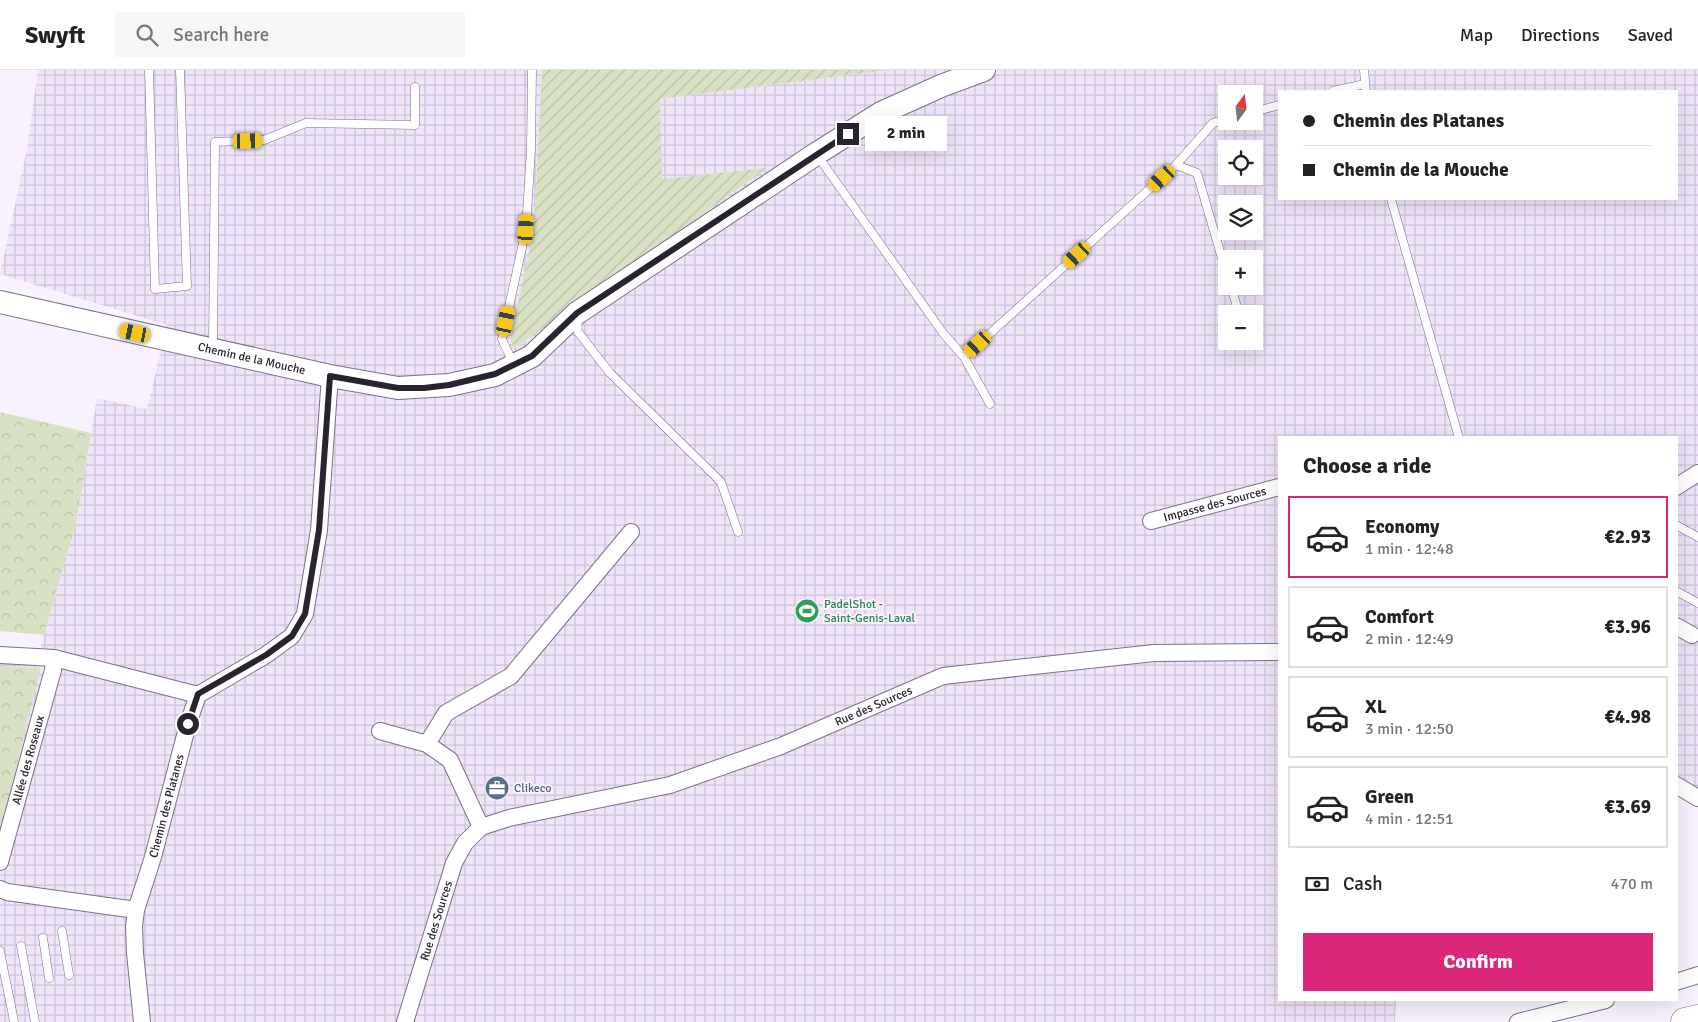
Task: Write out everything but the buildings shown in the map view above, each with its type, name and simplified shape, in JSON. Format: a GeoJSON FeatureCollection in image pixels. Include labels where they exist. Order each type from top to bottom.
{"type":"FeatureCollection","features":[{"type":"Feature","properties":{"kind":"highway"},"geometry":{"type":"LineString","coordinates":[[1685,1022],[1698,1019]]}},
{"type":"Feature","properties":{"kind":"street","name":"Chemin de la Mouche"},"geometry":{"type":"LineString","coordinates":[[0,302],[330,376],[398,388],[424,388],[449,385],[495,374],[532,356],[577,313],[816,154],[881,114],[952,78],[984,70]]}},
{"type":"Feature","properties":{"kind":"street"},"geometry":{"type":"LineString","coordinates":[[0,655],[54,658],[198,694],[266,655],[292,636],[305,614],[319,530],[330,376]]}},
{"type":"Feature","properties":{"kind":"street"},"geometry":{"type":"LineString","coordinates":[[1678,486],[1698,473]]}},
{"type":"Feature","properties":{"kind":"street","name":"Impasse des Sources"},"geometry":{"type":"LineString","coordinates":[[1151,521],[1278,487]]}},
{"type":"Feature","properties":{"kind":"street"},"geometry":{"type":"LineString","coordinates":[[427,744],[446,713],[511,676],[631,532]]}},
{"type":"Feature","properties":{"kind":"street"},"geometry":{"type":"LineString","coordinates":[[1678,627],[1692,635]]}},
{"type":"Feature","properties":{"kind":"street","name":"Rue des Sources"},"geometry":{"type":"LineString","coordinates":[[405,1022],[454,863],[466,843],[481,828],[510,818],[670,785],[780,746],[943,676],[1154,653],[1278,652]]}},
{"type":"Feature","properties":{"kind":"street","name":"Allée des Roseaux"},"geometry":{"type":"LineString","coordinates":[[0,862],[53,670],[54,658]]}},
{"type":"Feature","properties":{"kind":"street","name":"Chemin des Platanes"},"geometry":{"type":"LineString","coordinates":[[142,1022],[135,953],[136,910],[154,857],[188,724],[198,694]]}},
{"type":"Feature","properties":{"kind":"street"},"geometry":{"type":"LineString","coordinates":[[380,731],[427,744],[450,760],[481,828]]}},
{"type":"Feature","properties":{"kind":"street"},"geometry":{"type":"LineString","coordinates":[[1678,786],[1698,798]]}},
{"type":"Feature","properties":{"kind":"street"},"geometry":{"type":"LineString","coordinates":[[0,889],[7,892],[136,910]]}},
{"type":"Feature","properties":{"kind":"street"},"geometry":{"type":"LineString","coordinates":[[1678,981],[1698,974]]}},
{"type":"Feature","properties":{"kind":"street"},"geometry":{"type":"LineString","coordinates":[[1518,1022],[1602,1001]]}},
{"type":"Feature","properties":{"kind":"lane"},"geometry":{"type":"LineString","coordinates":[[149,70],[155,289],[187,286],[180,70]]}},
{"type":"Feature","properties":{"kind":"lane"},"geometry":{"type":"LineString","coordinates":[[514,365],[502,339],[526,229],[531,149],[532,70]]}},
{"type":"Feature","properties":{"kind":"lane"},"geometry":{"type":"LineString","coordinates":[[1341,90],[1366,87],[1364,70]]}},
{"type":"Feature","properties":{"kind":"lane"},"geometry":{"type":"LineString","coordinates":[[212,350],[214,343],[215,142],[264,140],[306,123],[415,125],[415,87]]}},
{"type":"Feature","properties":{"kind":"lane"},"geometry":{"type":"LineString","coordinates":[[1263,109],[1278,105]]}},
{"type":"Feature","properties":{"kind":"lane"},"geometry":{"type":"LineString","coordinates":[[964,357],[1176,166],[1213,123],[1218,121]]}},
{"type":"Feature","properties":{"kind":"lane"},"geometry":{"type":"LineString","coordinates":[[816,154],[942,333],[964,357],[990,404]]}},
{"type":"Feature","properties":{"kind":"lane"},"geometry":{"type":"LineString","coordinates":[[1176,166],[1197,173],[1220,250]]}},
{"type":"Feature","properties":{"kind":"lane"},"geometry":{"type":"LineString","coordinates":[[1391,200],[1458,436]]}},
{"type":"Feature","properties":{"kind":"lane"},"geometry":{"type":"LineString","coordinates":[[577,313],[578,332],[610,373],[721,482],[738,532]]}},
{"type":"Feature","properties":{"kind":"lane"},"geometry":{"type":"LineString","coordinates":[[1678,525],[1698,537]]}},
{"type":"Feature","properties":{"kind":"lane"},"geometry":{"type":"LineString","coordinates":[[1678,591],[1698,603]]}},
{"type":"Feature","properties":{"kind":"lane"},"geometry":{"type":"LineString","coordinates":[[62,931],[69,974]]}},
{"type":"Feature","properties":{"kind":"lane"},"geometry":{"type":"LineString","coordinates":[[43,938],[49,978]]}},
{"type":"Feature","properties":{"kind":"lane"},"geometry":{"type":"LineString","coordinates":[[21,946],[35,1022]]}},
{"type":"Feature","properties":{"kind":"lane"},"geometry":{"type":"LineString","coordinates":[[0,951],[5,985],[10,997],[14,1022]]}},
{"type":"Feature","properties":{"kind":"shaded area"},"geometry":{"type":"Polygon","coordinates":[[[38,70],[542,70],[534,228],[510,340],[766,169],[662,179],[660,99],[889,70],[1698,70],[1698,463],[1688,469],[1698,482],[1698,794],[1678,782],[1678,436],[1278,436],[1278,1001],[1396,1001],[1395,1022],[0,1022],[0,648],[40,650],[76,523],[97,398],[147,409],[167,325],[0,274],[27,149],[38,70]]]}},
{"type":"Feature","properties":{"kind":"green space"},"geometry":{"type":"Polygon","coordinates":[[[542,70],[889,70],[660,99],[662,179],[767,168],[515,348],[510,340],[534,228],[542,70]]]}},
{"type":"Feature","properties":{"kind":"green space"},"geometry":{"type":"Polygon","coordinates":[[[0,412],[91,433],[76,523],[44,635],[0,631],[0,412]]]}},
{"type":"Feature","properties":{"kind":"green space"},"geometry":{"type":"Polygon","coordinates":[[[0,666],[41,668],[0,833],[0,666]]]}},
{"type":"Feature","properties":{"kind":"place","name":"PadelShot - Saint-Genis-Laval"},"geometry":{"type":"Point","coordinates":[807,611]}},
{"type":"Feature","properties":{"kind":"place","name":"Clikeco"},"geometry":{"type":"Point","coordinates":[497,788]}},
{"type":"Feature","properties":{"kind":"route"},"geometry":{"type":"LineString","coordinates":[[188,724],[198,694],[214,687],[266,655],[292,636],[305,614],[319,530],[324,482],[330,376],[398,388],[424,388],[449,385],[495,374],[532,356],[577,313],[848,134]]}}]}
